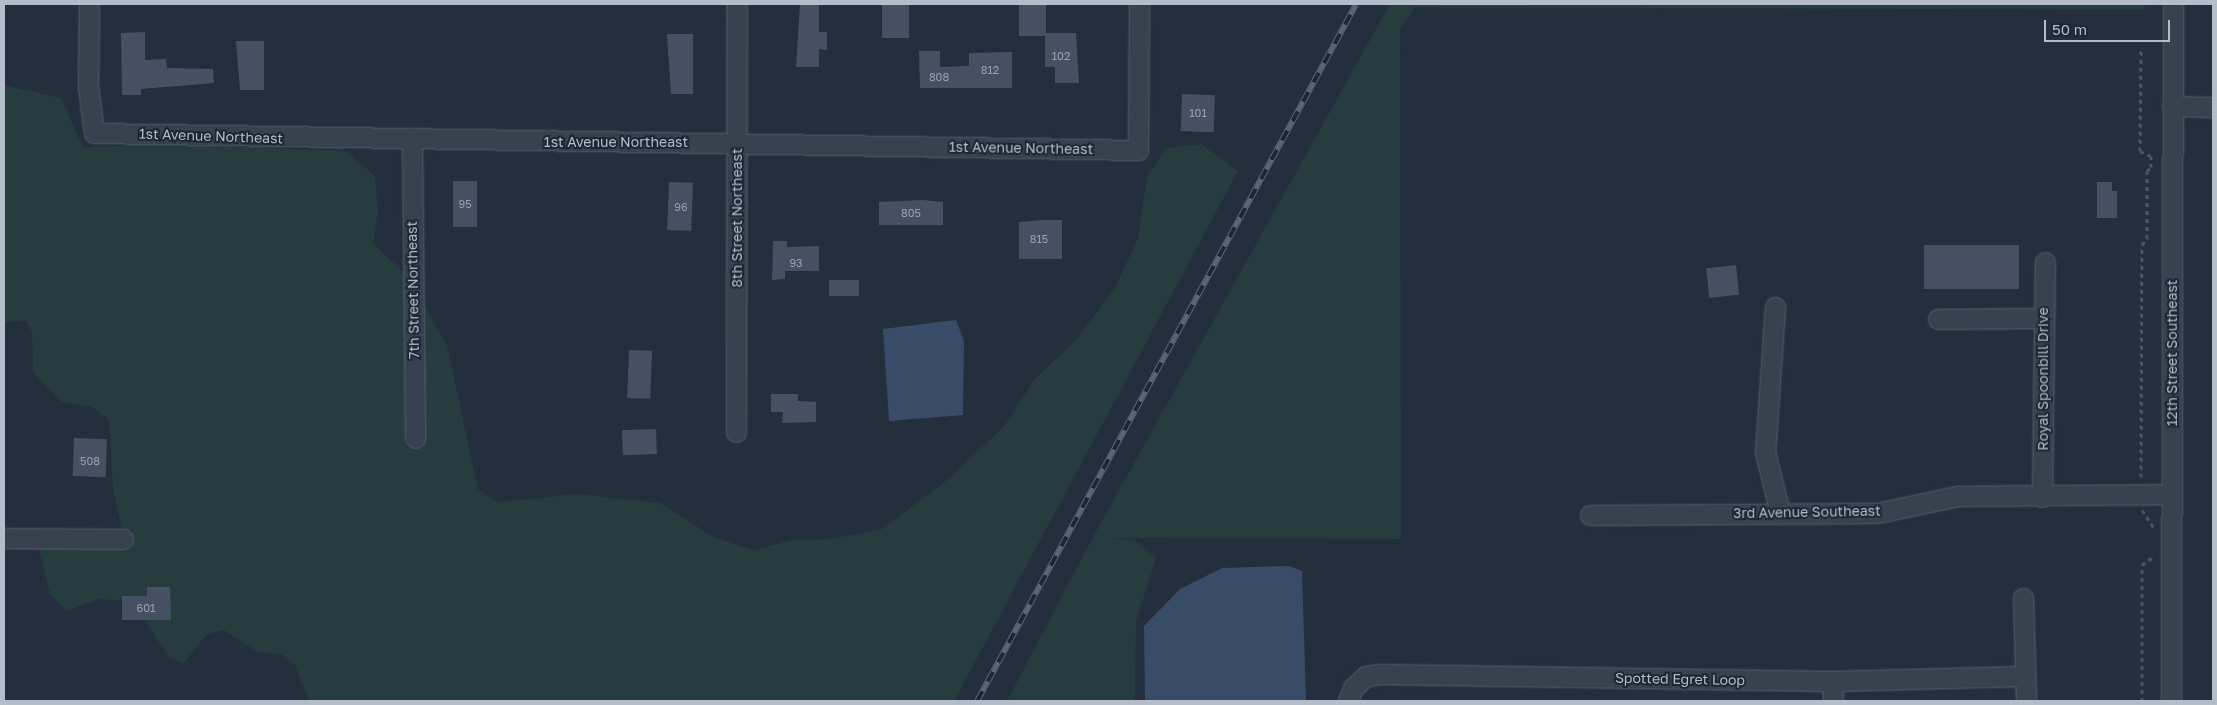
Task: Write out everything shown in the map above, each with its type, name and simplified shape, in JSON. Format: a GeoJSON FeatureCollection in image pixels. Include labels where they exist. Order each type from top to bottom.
{"type":"FeatureCollection","features":[{"type":"Feature","properties":{"kind":"street","name":"1st Avenue Northeast"},"geometry":{"type":"LineString","coordinates":[[89,4],[88,86],[94,132],[412,141],[737,142],[1138,150],[1139,4]]}},
{"type":"Feature","properties":{"kind":"street","name":"8th Street Northeast"},"geometry":{"type":"LineString","coordinates":[[736,432],[737,4]]}},
{"type":"Feature","properties":{"kind":"street","name":"12th Street Southeast"},"geometry":{"type":"LineString","coordinates":[[2171,701],[2172,4]]}},
{"type":"Feature","properties":{"kind":"street"},"geometry":{"type":"LineString","coordinates":[[2172,106],[2213,107]]}},
{"type":"Feature","properties":{"kind":"street","name":"7th Street Northeast"},"geometry":{"type":"LineString","coordinates":[[412,141],[414,438]]}},
{"type":"Feature","properties":{"kind":"street","name":"Royal Spoonbill Drive"},"geometry":{"type":"LineString","coordinates":[[2042,497],[2045,262]]}},
{"type":"Feature","properties":{"kind":"street"},"geometry":{"type":"LineString","coordinates":[[1774,307],[1765,452],[1780,513]]}},
{"type":"Feature","properties":{"kind":"street"},"geometry":{"type":"LineString","coordinates":[[1938,319],[2043,318]]}},
{"type":"Feature","properties":{"kind":"street","name":"3rd Avenue Southeast"},"geometry":{"type":"LineString","coordinates":[[1590,515],[1877,513],[1958,496],[2042,497],[2172,494]]}},
{"type":"Feature","properties":{"kind":"street"},"geometry":{"type":"LineString","coordinates":[[4,538],[123,539]]}},
{"type":"Feature","properties":{"kind":"street"},"geometry":{"type":"LineString","coordinates":[[2023,598],[2026,701]]}},
{"type":"Feature","properties":{"kind":"street","name":"Spotted Egret Loop"},"geometry":{"type":"LineString","coordinates":[[1348,701],[1353,688],[1366,676],[1380,674],[1832,681],[2025,676]]}},
{"type":"Feature","properties":{"kind":"street"},"geometry":{"type":"LineString","coordinates":[[1832,681],[1832,701]]}},
{"type":"Feature","properties":{"kind":"path"},"geometry":{"type":"LineString","coordinates":[[2141,48],[2140,151],[2151,156],[2151,167],[2147,171],[2147,238],[2142,245],[2140,495],[2141,510],[2155,529],[2155,538]]}},
{"type":"Feature","properties":{"kind":"path"},"geometry":{"type":"LineString","coordinates":[[2142,701],[2142,565],[2155,555],[2155,546]]}},
{"type":"Feature","properties":{"kind":"green space"},"geometry":{"type":"Polygon","coordinates":[[[1390,4],[2145,4],[2145,10],[1415,7],[1400,29],[1401,539],[1106,538],[1134,540],[1156,558],[1136,622],[1135,701],[1007,701],[1093,537],[1390,4]]]}},
{"type":"Feature","properties":{"kind":"green space"},"geometry":{"type":"Polygon","coordinates":[[[4,85],[61,98],[83,148],[148,144],[346,151],[375,176],[378,212],[373,244],[404,272],[406,448],[423,448],[422,302],[447,345],[478,489],[497,502],[577,494],[660,503],[715,538],[754,550],[792,540],[831,539],[882,529],[951,477],[1005,425],[1034,380],[1075,341],[1116,286],[1138,238],[1147,177],[1166,148],[1201,144],[1238,171],[954,701],[309,701],[295,665],[281,654],[257,652],[224,630],[207,634],[184,663],[169,658],[140,612],[126,601],[100,599],[66,611],[50,594],[39,549],[132,549],[132,530],[122,530],[113,489],[109,420],[92,407],[62,402],[33,373],[32,332],[26,321],[4,322],[4,85]]]}},
{"type":"Feature","properties":{"kind":"water"},"geometry":{"type":"Polygon","coordinates":[[[956,320],[964,341],[963,415],[889,421],[883,329],[956,320]]]}},
{"type":"Feature","properties":{"kind":"water"},"geometry":{"type":"Polygon","coordinates":[[[1289,566],[1302,571],[1306,701],[1145,701],[1144,626],[1180,589],[1222,568],[1289,566]]]}},
{"type":"Feature","properties":{"kind":"building"},"geometry":{"type":"Polygon","coordinates":[[[800,4],[819,4],[819,32],[827,32],[827,50],[819,49],[819,67],[796,67],[800,4]]]}},
{"type":"Feature","properties":{"kind":"building"},"geometry":{"type":"Polygon","coordinates":[[[882,4],[909,4],[909,38],[882,38],[882,4]]]}},
{"type":"Feature","properties":{"kind":"building"},"geometry":{"type":"Polygon","coordinates":[[[1019,4],[1046,4],[1046,33],[1076,33],[1079,83],[1055,83],[1055,67],[1045,67],[1045,36],[1019,36],[1019,4]]]}},
{"type":"Feature","properties":{"kind":"building"},"geometry":{"type":"Polygon","coordinates":[[[145,32],[145,60],[166,59],[167,68],[213,69],[214,83],[141,89],[141,95],[122,95],[121,33],[145,32]]]}},
{"type":"Feature","properties":{"kind":"building"},"geometry":{"type":"Polygon","coordinates":[[[667,34],[693,34],[693,94],[671,94],[667,34]]]}},
{"type":"Feature","properties":{"kind":"building"},"geometry":{"type":"Polygon","coordinates":[[[236,41],[264,41],[264,90],[240,90],[236,41]]]}},
{"type":"Feature","properties":{"kind":"building"},"geometry":{"type":"Polygon","coordinates":[[[919,51],[940,51],[940,67],[969,66],[969,53],[1012,52],[1012,88],[920,88],[919,51]]]}},
{"type":"Feature","properties":{"kind":"building"},"geometry":{"type":"Polygon","coordinates":[[[1182,94],[1215,95],[1214,132],[1181,131],[1182,94]]]}},
{"type":"Feature","properties":{"kind":"building"},"geometry":{"type":"Polygon","coordinates":[[[453,181],[477,181],[477,227],[453,227],[453,181]]]}},
{"type":"Feature","properties":{"kind":"building"},"geometry":{"type":"Polygon","coordinates":[[[669,182],[693,183],[691,231],[667,230],[669,182]]]}},
{"type":"Feature","properties":{"kind":"building"},"geometry":{"type":"Polygon","coordinates":[[[2097,182],[2112,182],[2112,191],[2117,191],[2117,218],[2097,218],[2097,182]]]}},
{"type":"Feature","properties":{"kind":"building"},"geometry":{"type":"Polygon","coordinates":[[[923,200],[943,202],[943,225],[879,225],[879,202],[923,200]]]}},
{"type":"Feature","properties":{"kind":"building"},"geometry":{"type":"Polygon","coordinates":[[[1062,220],[1062,259],[1019,259],[1019,222],[1062,220]]]}},
{"type":"Feature","properties":{"kind":"building"},"geometry":{"type":"Polygon","coordinates":[[[773,241],[787,241],[787,247],[819,246],[819,271],[785,271],[785,279],[772,280],[773,241]]]}},
{"type":"Feature","properties":{"kind":"building"},"geometry":{"type":"Polygon","coordinates":[[[1924,245],[2019,245],[2019,289],[1924,289],[1924,245]]]}},
{"type":"Feature","properties":{"kind":"building"},"geometry":{"type":"Polygon","coordinates":[[[1736,265],[1739,295],[1709,298],[1706,268],[1736,265]]]}},
{"type":"Feature","properties":{"kind":"building"},"geometry":{"type":"Polygon","coordinates":[[[829,280],[859,280],[859,296],[829,296],[829,280]]]}},
{"type":"Feature","properties":{"kind":"building"},"geometry":{"type":"Polygon","coordinates":[[[629,350],[652,351],[650,399],[627,398],[629,350]]]}},
{"type":"Feature","properties":{"kind":"building"},"geometry":{"type":"Polygon","coordinates":[[[771,394],[798,394],[798,401],[816,402],[816,422],[782,423],[783,412],[771,412],[771,394]]]}},
{"type":"Feature","properties":{"kind":"building"},"geometry":{"type":"Polygon","coordinates":[[[656,429],[657,454],[623,455],[622,430],[656,429]]]}},
{"type":"Feature","properties":{"kind":"building"},"geometry":{"type":"Polygon","coordinates":[[[74,438],[107,439],[106,477],[73,476],[74,438]]]}},
{"type":"Feature","properties":{"kind":"building"},"geometry":{"type":"Polygon","coordinates":[[[147,587],[170,587],[171,620],[122,620],[122,596],[147,596],[147,587]]]}},
{"type":"Feature","properties":{"kind":"railway"},"geometry":{"type":"LineString","coordinates":[[977,701],[1356,4]]}}]}
